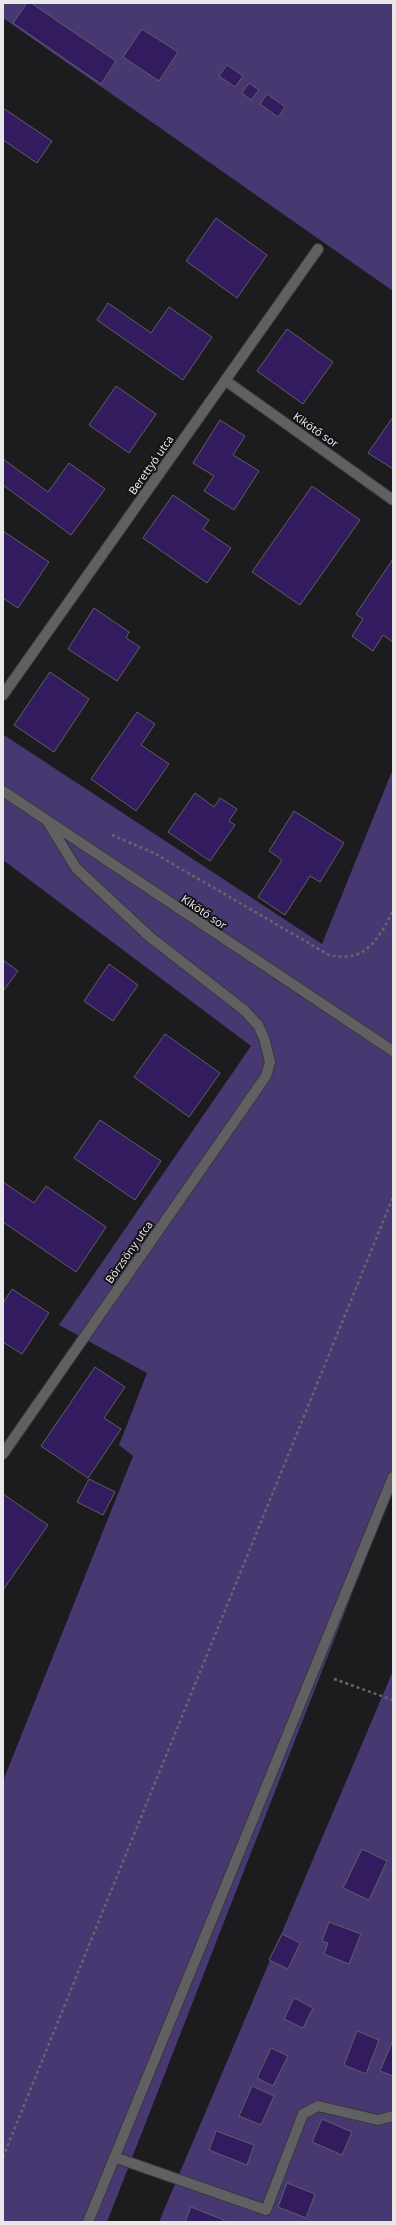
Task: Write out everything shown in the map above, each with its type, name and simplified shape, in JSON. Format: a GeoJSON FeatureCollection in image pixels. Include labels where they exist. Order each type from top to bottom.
{"type":"FeatureCollection","features":[{"type":"Feature","properties":{"kind":"street","name":"Berettyó utca"},"geometry":{"type":"LineString","coordinates":[[3,695],[318,249]]}},
{"type":"Feature","properties":{"kind":"street","name":"Kikötő sor"},"geometry":{"type":"LineString","coordinates":[[226,381],[393,500]]}},
{"type":"Feature","properties":{"kind":"street","name":"Kikötő sor"},"geometry":{"type":"LineString","coordinates":[[3,791],[393,1051]]}},
{"type":"Feature","properties":{"kind":"street","name":"Börzsöny utca"},"geometry":{"type":"LineString","coordinates":[[3,1454],[266,1076],[270,1062],[264,1038],[254,1020],[244,1010],[150,937],[76,868],[46,819]]}},
{"type":"Feature","properties":{"kind":"street"},"geometry":{"type":"LineString","coordinates":[[88,2222],[393,1477]]}},
{"type":"Feature","properties":{"kind":"street"},"geometry":{"type":"LineString","coordinates":[[114,2157],[266,2210],[303,2114],[318,2106],[378,2120],[393,2116]]}},
{"type":"Feature","properties":{"kind":"path"},"geometry":{"type":"LineString","coordinates":[[106,832],[154,854],[329,955],[343,957],[360,953],[373,941],[393,909]]}},
{"type":"Feature","properties":{"kind":"path"},"geometry":{"type":"LineString","coordinates":[[3,2157],[393,1196]]}},
{"type":"Feature","properties":{"kind":"path"},"geometry":{"type":"LineString","coordinates":[[313,1672],[393,1700]]}},
{"type":"Feature","properties":{"kind":"shaded area"},"geometry":{"type":"Polygon","coordinates":[[[3,3],[393,3],[393,291],[3,18],[3,3]]]}},
{"type":"Feature","properties":{"kind":"shaded area"},"geometry":{"type":"Polygon","coordinates":[[[4,735],[322,944],[393,769],[393,1489],[107,2222],[3,2222],[3,1781],[133,1456],[119,1445],[147,1373],[59,1325],[251,1046],[3,860],[4,735]]]}},
{"type":"Feature","properties":{"kind":"shaded area"},"geometry":{"type":"Polygon","coordinates":[[[393,1671],[393,2222],[159,2222],[169,2198],[393,1671]]]}},
{"type":"Feature","properties":{"kind":"building"},"geometry":{"type":"Polygon","coordinates":[[[27,3],[31,3],[116,61],[101,84],[13,23],[27,3]]]}},
{"type":"Feature","properties":{"kind":"building"},"geometry":{"type":"Polygon","coordinates":[[[142,29],[178,52],[159,81],[123,57],[142,29]]]}},
{"type":"Feature","properties":{"kind":"building"},"geometry":{"type":"Polygon","coordinates":[[[227,65],[243,76],[235,87],[219,76],[227,65]]]}},
{"type":"Feature","properties":{"kind":"building"},"geometry":{"type":"Polygon","coordinates":[[[249,83],[259,90],[251,100],[242,93],[249,83]]]}},
{"type":"Feature","properties":{"kind":"building"},"geometry":{"type":"Polygon","coordinates":[[[267,94],[285,107],[278,117],[260,104],[267,94]]]}},
{"type":"Feature","properties":{"kind":"building"},"geometry":{"type":"Polygon","coordinates":[[[3,108],[52,141],[37,163],[3,140],[3,108]]]}},
{"type":"Feature","properties":{"kind":"building"},"geometry":{"type":"Polygon","coordinates":[[[216,218],[267,255],[237,298],[186,261],[216,218]]]}},
{"type":"Feature","properties":{"kind":"building"},"geometry":{"type":"Polygon","coordinates":[[[108,303],[151,333],[169,307],[212,337],[183,380],[97,320],[108,303]]]}},
{"type":"Feature","properties":{"kind":"building"},"geometry":{"type":"Polygon","coordinates":[[[287,329],[333,362],[303,404],[257,371],[287,329]]]}},
{"type":"Feature","properties":{"kind":"building"},"geometry":{"type":"Polygon","coordinates":[[[116,386],[156,414],[129,453],[89,425],[116,386]]]}},
{"type":"Feature","properties":{"kind":"building"},"geometry":{"type":"Polygon","coordinates":[[[393,417],[393,469],[368,453],[393,417]]]}},
{"type":"Feature","properties":{"kind":"building"},"geometry":{"type":"Polygon","coordinates":[[[220,420],[245,436],[233,455],[259,471],[234,510],[204,491],[214,476],[193,463],[220,420]]]}},
{"type":"Feature","properties":{"kind":"building"},"geometry":{"type":"Polygon","coordinates":[[[3,459],[48,492],[69,463],[105,489],[71,535],[3,485],[3,459]]]}},
{"type":"Feature","properties":{"kind":"building"},"geometry":{"type":"Polygon","coordinates":[[[312,486],[360,520],[300,605],[252,572],[312,486]]]}},
{"type":"Feature","properties":{"kind":"building"},"geometry":{"type":"Polygon","coordinates":[[[173,495],[209,520],[203,529],[231,548],[207,583],[143,538],[173,495]]]}},
{"type":"Feature","properties":{"kind":"building"},"geometry":{"type":"Polygon","coordinates":[[[3,531],[49,562],[18,608],[3,598],[3,531]]]}},
{"type":"Feature","properties":{"kind":"building"},"geometry":{"type":"Polygon","coordinates":[[[393,559],[393,642],[383,635],[373,651],[352,636],[363,619],[356,614],[393,559]]]}},
{"type":"Feature","properties":{"kind":"building"},"geometry":{"type":"Polygon","coordinates":[[[94,608],[129,632],[126,638],[140,647],[117,681],[68,649],[94,608]]]}},
{"type":"Feature","properties":{"kind":"building"},"geometry":{"type":"Polygon","coordinates":[[[50,672],[89,699],[54,752],[14,725],[50,672]]]}},
{"type":"Feature","properties":{"kind":"building"},"geometry":{"type":"Polygon","coordinates":[[[137,712],[155,724],[141,745],[169,764],[136,811],[91,779],[137,712]]]}},
{"type":"Feature","properties":{"kind":"building"},"geometry":{"type":"Polygon","coordinates":[[[195,793],[214,807],[220,798],[237,809],[229,821],[235,825],[210,861],[168,832],[195,793]]]}},
{"type":"Feature","properties":{"kind":"building"},"geometry":{"type":"Polygon","coordinates":[[[294,811],[344,843],[320,882],[310,876],[285,915],[258,897],[282,860],[269,851],[294,811]]]}},
{"type":"Feature","properties":{"kind":"building"},"geometry":{"type":"Polygon","coordinates":[[[3,960],[18,971],[4,990],[3,989],[3,960]]]}},
{"type":"Feature","properties":{"kind":"building"},"geometry":{"type":"Polygon","coordinates":[[[109,964],[138,985],[113,1021],[84,1001],[109,964]]]}},
{"type":"Feature","properties":{"kind":"building"},"geometry":{"type":"Polygon","coordinates":[[[165,1034],[220,1073],[189,1117],[134,1077],[165,1034]]]}},
{"type":"Feature","properties":{"kind":"building"},"geometry":{"type":"Polygon","coordinates":[[[100,1120],[161,1161],[135,1200],[74,1158],[100,1120]]]}},
{"type":"Feature","properties":{"kind":"building"},"geometry":{"type":"Polygon","coordinates":[[[3,1182],[34,1203],[46,1186],[106,1227],[76,1272],[3,1222],[3,1182]]]}},
{"type":"Feature","properties":{"kind":"building"},"geometry":{"type":"Polygon","coordinates":[[[12,1289],[49,1313],[22,1354],[3,1342],[3,1303],[12,1289]]]}},
{"type":"Feature","properties":{"kind":"building"},"geometry":{"type":"Polygon","coordinates":[[[95,1367],[125,1387],[104,1418],[121,1429],[88,1478],[41,1446],[95,1367]]]}},
{"type":"Feature","properties":{"kind":"building"},"geometry":{"type":"Polygon","coordinates":[[[89,1479],[115,1492],[103,1515],[77,1502],[89,1479]]]}},
{"type":"Feature","properties":{"kind":"building"},"geometry":{"type":"Polygon","coordinates":[[[3,1494],[48,1525],[3,1590],[3,1494]]]}},
{"type":"Feature","properties":{"kind":"building"},"geometry":{"type":"Polygon","coordinates":[[[362,1849],[387,1861],[369,1900],[343,1888],[362,1849]]]}},
{"type":"Feature","properties":{"kind":"building"},"geometry":{"type":"Polygon","coordinates":[[[329,1922],[361,1934],[349,1964],[324,1954],[328,1943],[322,1941],[329,1922]]]}},
{"type":"Feature","properties":{"kind":"building"},"geometry":{"type":"Polygon","coordinates":[[[282,1934],[300,1943],[288,1969],[269,1960],[282,1934]]]}},
{"type":"Feature","properties":{"kind":"building"},"geometry":{"type":"Polygon","coordinates":[[[294,1998],[313,2008],[303,2028],[284,2019],[294,1998]]]}},
{"type":"Feature","properties":{"kind":"building"},"geometry":{"type":"Polygon","coordinates":[[[357,2031],[379,2040],[366,2074],[344,2065],[357,2031]]]}},
{"type":"Feature","properties":{"kind":"building"},"geometry":{"type":"Polygon","coordinates":[[[393,2040],[393,2076],[380,2071],[393,2040]]]}},
{"type":"Feature","properties":{"kind":"building"},"geometry":{"type":"Polygon","coordinates":[[[271,2048],[288,2056],[273,2086],[257,2078],[271,2048]]]}},
{"type":"Feature","properties":{"kind":"building"},"geometry":{"type":"Polygon","coordinates":[[[252,2086],[274,2096],[261,2125],[239,2116],[252,2086]]]}},
{"type":"Feature","properties":{"kind":"building"},"geometry":{"type":"Polygon","coordinates":[[[322,2119],[352,2132],[342,2155],[312,2142],[322,2119]]]}},
{"type":"Feature","properties":{"kind":"building"},"geometry":{"type":"Polygon","coordinates":[[[216,2131],[254,2145],[247,2165],[209,2150],[216,2131]]]}},
{"type":"Feature","properties":{"kind":"building"},"geometry":{"type":"Polygon","coordinates":[[[287,2183],[315,2194],[306,2218],[278,2207],[287,2183]]]}},
{"type":"Feature","properties":{"kind":"building"},"geometry":{"type":"Polygon","coordinates":[[[191,2207],[224,2220],[223,2222],[185,2222],[191,2207]]]}}]}
